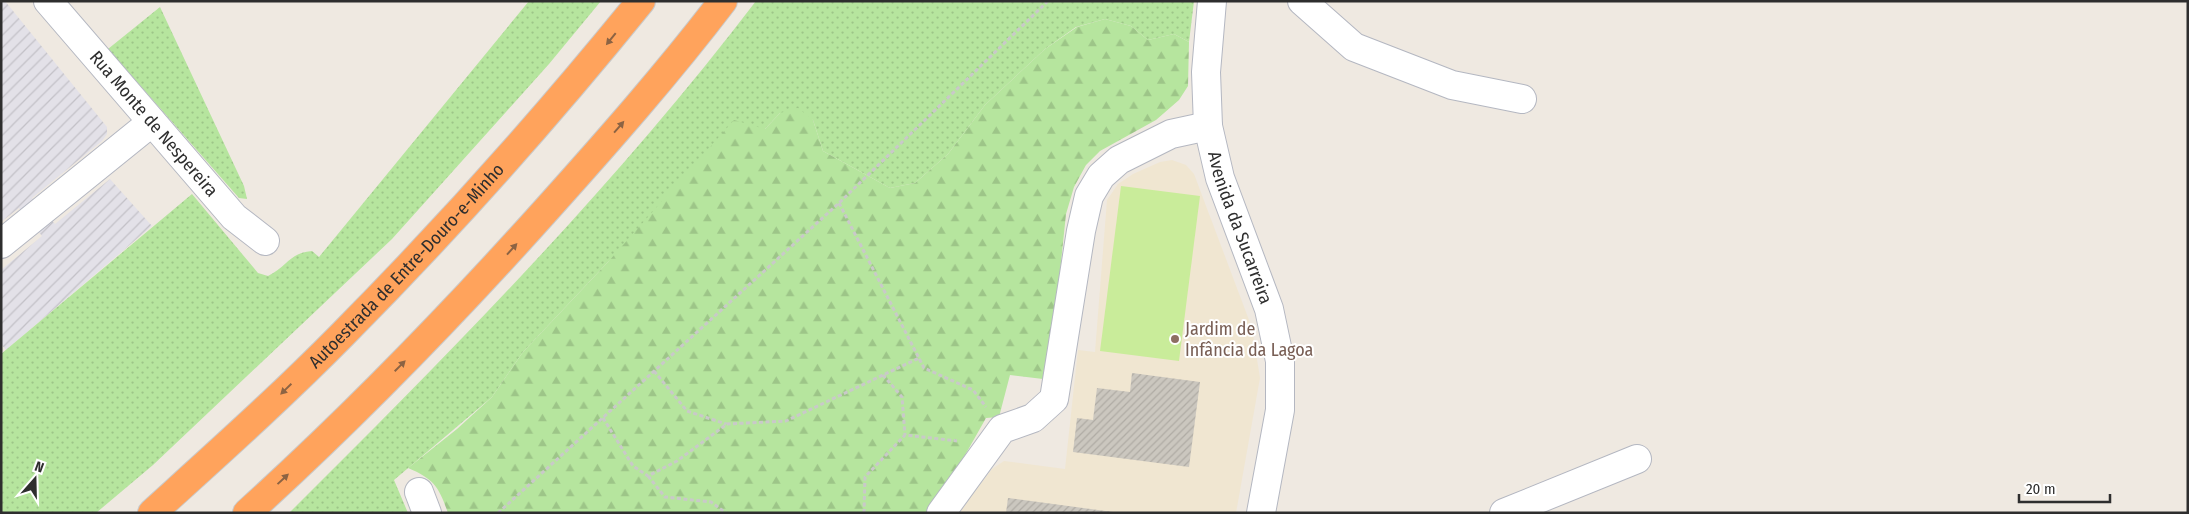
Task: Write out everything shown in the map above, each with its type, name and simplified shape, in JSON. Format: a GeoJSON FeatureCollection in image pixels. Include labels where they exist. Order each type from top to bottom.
{"type":"FeatureCollection","features":[{"type":"Feature","properties":{"kind":"highway","name":"Autoestrada de Entre-Douro-e-Minho"},"geometry":{"type":"LineString","coordinates":[[152,513],[307,369],[419,256],[505,162],[641,1]]}},
{"type":"Feature","properties":{"kind":"highway"},"geometry":{"type":"LineString","coordinates":[[247,513],[422,344],[510,251],[653,89],[723,1]]}},
{"type":"Feature","properties":{"kind":"street","name":"Rua Monte de Nespereira"},"geometry":{"type":"LineString","coordinates":[[48,1],[234,217],[265,241]]}},
{"type":"Feature","properties":{"kind":"street","name":"Avenida da Sucarreira"},"geometry":{"type":"LineString","coordinates":[[1212,1],[1206,72],[1208,126],[1220,178],[1269,309],[1280,361],[1280,410],[1262,513]]}},
{"type":"Feature","properties":{"kind":"street"},"geometry":{"type":"LineString","coordinates":[[1302,1],[1354,48],[1452,85],[1522,99]]}},
{"type":"Feature","properties":{"kind":"street"},"geometry":{"type":"LineString","coordinates":[[1,244],[152,122]]}},
{"type":"Feature","properties":{"kind":"street"},"geometry":{"type":"LineString","coordinates":[[941,513],[996,438],[1032,418],[1054,399],[1080,230],[1089,196],[1101,176],[1118,160],[1171,134],[1208,126]]}},
{"type":"Feature","properties":{"kind":"street"},"geometry":{"type":"LineString","coordinates":[[1504,513],[1637,459]]}},
{"type":"Feature","properties":{"kind":"path"},"geometry":{"type":"LineString","coordinates":[[498,513],[839,203],[1048,1]]}},
{"type":"Feature","properties":{"kind":"path"},"geometry":{"type":"LineString","coordinates":[[839,203],[924,368],[974,390],[996,438],[905,435]]}},
{"type":"Feature","properties":{"kind":"path"},"geometry":{"type":"LineString","coordinates":[[654,371],[687,411],[726,424],[786,422],[919,358]]}},
{"type":"Feature","properties":{"kind":"path"},"geometry":{"type":"LineString","coordinates":[[864,513],[865,478],[905,435],[902,397],[884,375]]}},
{"type":"Feature","properties":{"kind":"path"},"geometry":{"type":"LineString","coordinates":[[603,418],[633,466],[648,476],[665,497],[711,502],[726,513]]}},
{"type":"Feature","properties":{"kind":"path"},"geometry":{"type":"LineString","coordinates":[[648,476],[677,461],[726,424]]}},
{"type":"Feature","properties":{"kind":"shaded area"},"geometry":{"type":"Polygon","coordinates":[[[1,1],[5,1],[107,127],[107,134],[102,141],[32,198],[55,224],[110,179],[152,226],[6,350],[1,344],[1,270],[42,236],[19,208],[1,222],[1,1]]]}},
{"type":"Feature","properties":{"kind":"shaded area","name":"Jardim de Infância da Lagoa"},"geometry":{"type":"Polygon","coordinates":[[[1172,160],[1186,165],[1194,174],[1252,328],[1260,378],[1236,513],[958,513],[992,469],[1004,461],[1065,469],[1078,350],[1095,352],[1107,200],[1118,184],[1133,174],[1160,162],[1172,160]]]}},
{"type":"Feature","properties":{"kind":"green space"},"geometry":{"type":"Polygon","coordinates":[[[529,1],[601,1],[549,64],[392,239],[153,465],[96,513],[1,513],[1,354],[192,194],[258,273],[268,276],[293,257],[304,252],[312,251],[319,257],[529,1]]]}},
{"type":"Feature","properties":{"kind":"green space"},"geometry":{"type":"Polygon","coordinates":[[[756,1],[1194,1],[1189,42],[1174,34],[1148,40],[1131,26],[1105,19],[1076,27],[1045,49],[985,105],[948,154],[915,183],[890,188],[823,151],[813,120],[780,113],[765,129],[608,262],[523,352],[492,397],[394,480],[408,513],[289,513],[532,265],[647,136],[756,1]]]}},
{"type":"Feature","properties":{"kind":"green space"},"geometry":{"type":"Polygon","coordinates":[[[160,7],[244,186],[247,199],[239,198],[108,49],[160,7]]]}},
{"type":"Feature","properties":{"kind":"green space"},"geometry":{"type":"Polygon","coordinates":[[[1105,19],[1131,26],[1148,40],[1174,34],[1189,42],[1188,86],[1179,100],[1156,120],[1100,151],[1086,165],[1074,187],[1066,214],[1057,301],[1043,379],[1010,375],[999,417],[986,418],[951,480],[928,513],[448,513],[442,497],[430,480],[408,468],[457,429],[492,397],[523,352],[608,262],[734,120],[765,129],[780,113],[798,108],[813,120],[823,151],[890,188],[915,183],[948,154],[985,105],[1045,49],[1077,27],[1105,19]]]}},
{"type":"Feature","properties":{"kind":"green space"},"geometry":{"type":"Polygon","coordinates":[[[1121,186],[1200,196],[1179,361],[1100,351],[1121,186]]]}},
{"type":"Feature","properties":{"kind":"building"},"geometry":{"type":"Polygon","coordinates":[[[1132,373],[1200,382],[1189,467],[1073,452],[1077,418],[1093,420],[1097,388],[1130,392],[1132,373]]]}},
{"type":"Feature","properties":{"kind":"building"},"geometry":{"type":"Polygon","coordinates":[[[1008,498],[1113,512],[1113,513],[1006,513],[1008,498]]]}},
{"type":"Feature","properties":{"kind":"place","name":"Jardim de Infância da Lagoa"},"geometry":{"type":"Point","coordinates":[1175,339]}}]}
